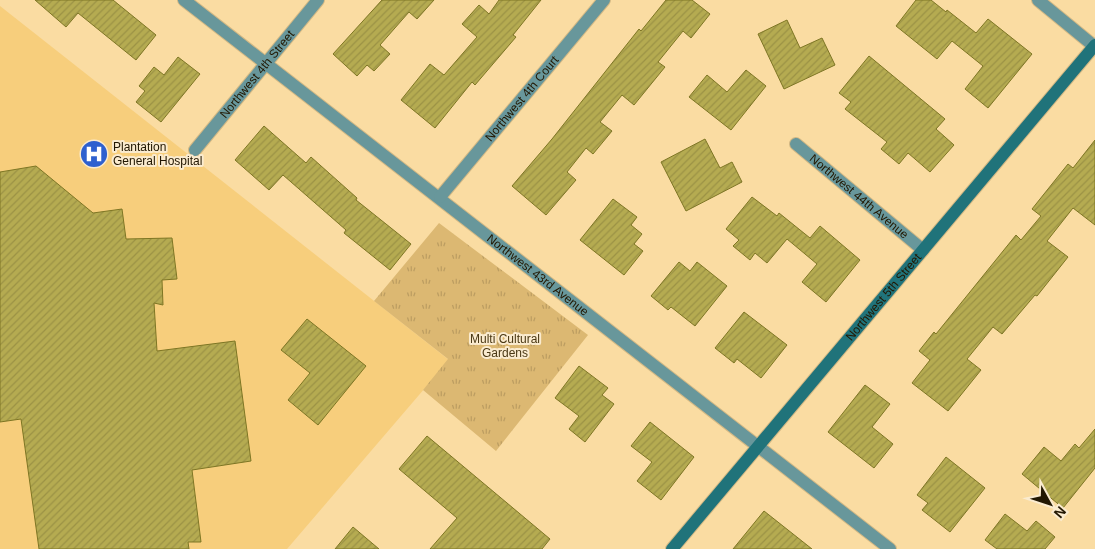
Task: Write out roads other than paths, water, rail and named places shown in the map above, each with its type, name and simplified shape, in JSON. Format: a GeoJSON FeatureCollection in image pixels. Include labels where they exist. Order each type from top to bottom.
{"type":"FeatureCollection","features":[{"type":"Feature","properties":{"kind":"street","name":"Northwest 43rd Avenue"},"geometry":{"type":"LineString","coordinates":[[184,0],[440,197],[890,549]]}},
{"type":"Feature","properties":{"kind":"street","name":"Northwest 4th Street"},"geometry":{"type":"LineString","coordinates":[[195,150],[318,0]]}},
{"type":"Feature","properties":{"kind":"street","name":"Northwest 4th Court"},"geometry":{"type":"LineString","coordinates":[[440,197],[604,0]]}},
{"type":"Feature","properties":{"kind":"street"},"geometry":{"type":"LineString","coordinates":[[1038,0],[1095,45]]}},
{"type":"Feature","properties":{"kind":"street","name":"Northwest 5th Street"},"geometry":{"type":"LineString","coordinates":[[672,549],[1095,45]]}},
{"type":"Feature","properties":{"kind":"street","name":"Northwest 44th Avenue"},"geometry":{"type":"LineString","coordinates":[[796,144],[923,250]]}},
{"type":"Feature","properties":{"kind":"place","name":"Plantation General Hospital"},"geometry":{"type":"Point","coordinates":[94,154]}},
{"type":"Feature","properties":{"kind":"park label","name":"Multi Cultural Gardens"},"geometry":{"type":"Point","coordinates":[505,346]}}]}
